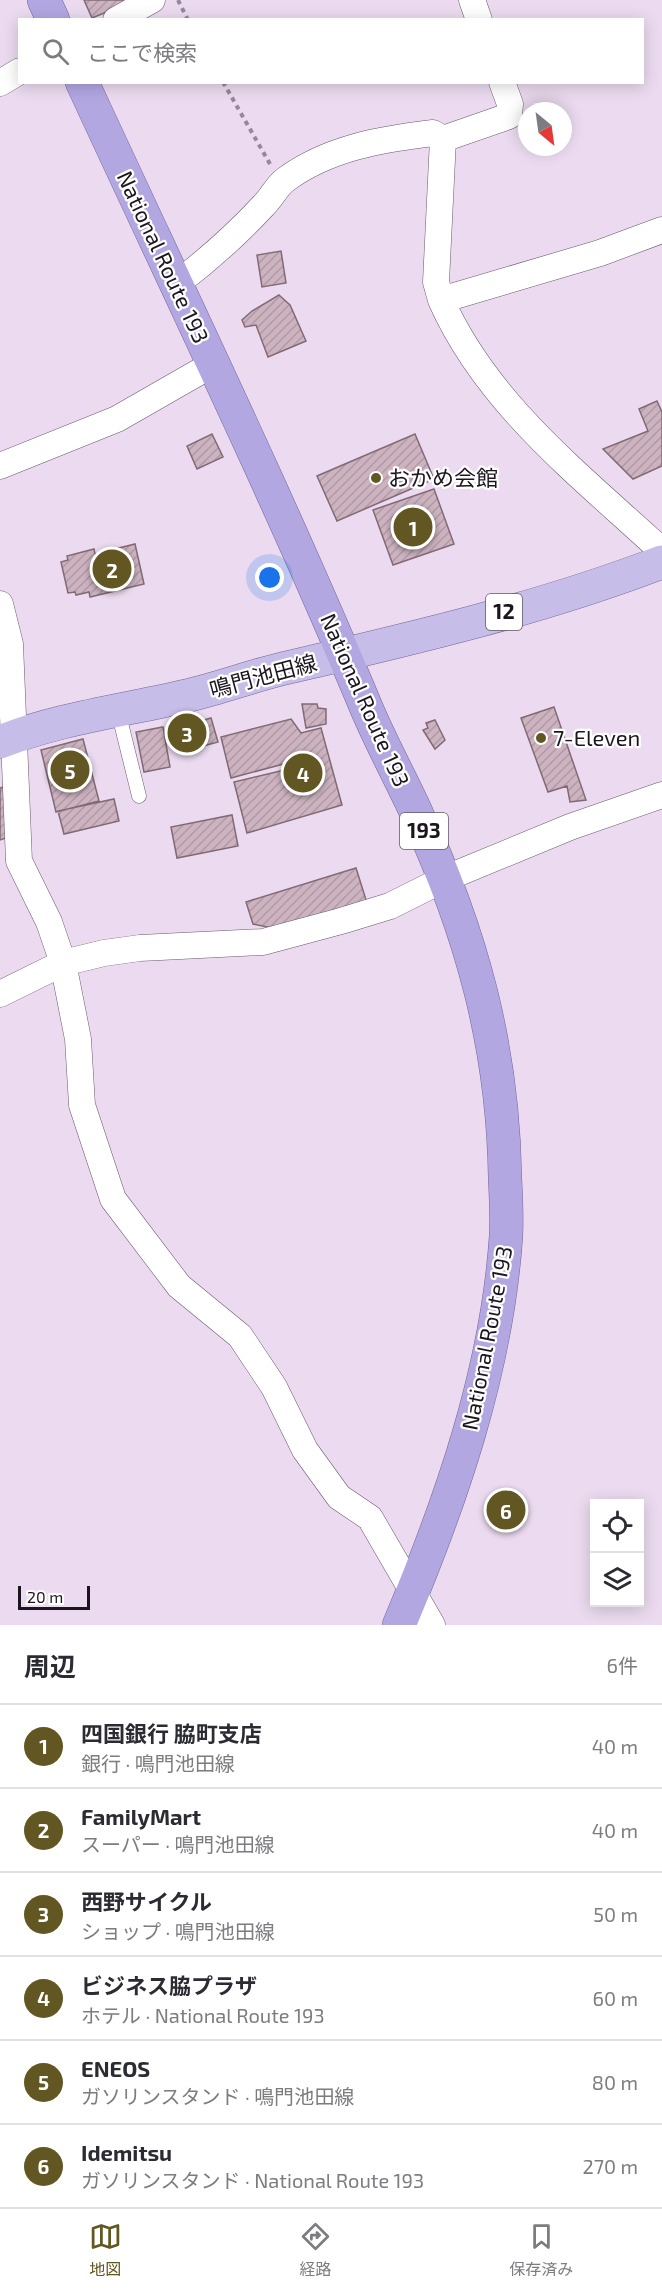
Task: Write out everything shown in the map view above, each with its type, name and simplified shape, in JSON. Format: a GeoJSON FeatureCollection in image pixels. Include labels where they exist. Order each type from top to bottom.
{"type":"FeatureCollection","features":[{"type":"Feature","properties":{"kind":"highway"},"geometry":{"type":"LineString","coordinates":[[44,0],[52,18]]}},
{"type":"Feature","properties":{"kind":"highway","name":"National Route 193"},"geometry":{"type":"LineString","coordinates":[[83,84],[213,364],[444,879],[472,954],[491,1029],[504,1130],[506,1235],[495,1319],[470,1434],[399,1625]]}},
{"type":"Feature","properties":{"kind":"main road","name":"鳴門池田線"},"geometry":{"type":"LineString","coordinates":[[8,739],[344,655],[535,604],[662,562]]}},
{"type":"Feature","properties":{"kind":"street"},"geometry":{"type":"LineString","coordinates":[[120,18],[152,0]]}},
{"type":"Feature","properties":{"kind":"street"},"geometry":{"type":"LineString","coordinates":[[472,0],[478,18]]}},
{"type":"Feature","properties":{"kind":"street"},"geometry":{"type":"LineString","coordinates":[[0,83],[18,72]]}},
{"type":"Feature","properties":{"kind":"street"},"geometry":{"type":"LineString","coordinates":[[443,140],[509,116],[510,104],[503,84]]}},
{"type":"Feature","properties":{"kind":"street"},"geometry":{"type":"LineString","coordinates":[[175,285],[202,264],[265,204],[283,181],[304,168],[348,149],[392,138],[433,132],[443,140]]}},
{"type":"Feature","properties":{"kind":"street"},"geometry":{"type":"LineString","coordinates":[[443,140],[436,282],[454,329],[477,367],[528,427],[662,551]]}},
{"type":"Feature","properties":{"kind":"street"},"geometry":{"type":"LineString","coordinates":[[441,300],[600,253],[662,230]]}},
{"type":"Feature","properties":{"kind":"street"},"geometry":{"type":"LineString","coordinates":[[0,466],[117,419],[213,364]]}},
{"type":"Feature","properties":{"kind":"street"},"geometry":{"type":"LineString","coordinates":[[0,604],[10,644],[8,739],[20,861],[49,922],[63,963],[78,1039],[82,1105],[113,1199],[179,1286],[240,1336],[273,1387],[305,1450],[339,1497],[370,1518],[432,1625]]}},
{"type":"Feature","properties":{"kind":"street"},"geometry":{"type":"LineString","coordinates":[[0,994],[63,963],[140,948],[263,942],[390,906],[444,879],[570,827],[662,795]]}},
{"type":"Feature","properties":{"kind":"lane"},"geometry":{"type":"LineString","coordinates":[[118,711],[140,796]]}},
{"type":"Feature","properties":{"kind":"path"},"geometry":{"type":"LineString","coordinates":[[178,0],[188,18]]}},
{"type":"Feature","properties":{"kind":"path"},"geometry":{"type":"LineString","coordinates":[[224,84],[283,181]]}},
{"type":"Feature","properties":{"kind":"building"},"geometry":{"type":"Polygon","coordinates":[[[84,0],[136,0],[92,18],[84,0]]]}},
{"type":"Feature","properties":{"kind":"building"},"geometry":{"type":"Polygon","coordinates":[[[281,251],[286,283],[262,287],[257,255],[281,251]]]}},
{"type":"Feature","properties":{"kind":"building"},"geometry":{"type":"Polygon","coordinates":[[[279,295],[290,305],[306,341],[268,357],[256,325],[245,327],[242,320],[252,311],[279,295]]]}},
{"type":"Feature","properties":{"kind":"building"},"geometry":{"type":"Polygon","coordinates":[[[657,401],[662,412],[662,466],[633,479],[603,449],[648,431],[639,409],[657,401]]]}},
{"type":"Feature","properties":{"kind":"building"},"geometry":{"type":"Polygon","coordinates":[[[212,434],[223,457],[197,469],[187,446],[212,434]]]}},
{"type":"Feature","properties":{"kind":"building","name":"おかめ会館"},"geometry":{"type":"Polygon","coordinates":[[[415,434],[434,479],[337,521],[317,476],[415,434]]]}},
{"type":"Feature","properties":{"kind":"building"},"geometry":{"type":"Polygon","coordinates":[[[434,489],[454,544],[393,565],[373,510],[434,489]]]}},
{"type":"Feature","properties":{"kind":"building"},"geometry":{"type":"Polygon","coordinates":[[[135,544],[144,584],[90,597],[89,592],[76,595],[75,592],[68,593],[61,562],[68,560],[67,556],[94,549],[95,554],[135,544]]]}},
{"type":"Feature","properties":{"kind":"building"},"geometry":{"type":"Polygon","coordinates":[[[302,704],[317,704],[318,708],[326,709],[326,724],[306,728],[302,704]]]}},
{"type":"Feature","properties":{"kind":"building"},"geometry":{"type":"Polygon","coordinates":[[[554,707],[586,800],[570,802],[567,786],[548,792],[521,718],[554,707]]]}},
{"type":"Feature","properties":{"kind":"building"},"geometry":{"type":"Polygon","coordinates":[[[211,718],[218,742],[181,752],[175,728],[211,718]]]}},
{"type":"Feature","properties":{"kind":"building"},"geometry":{"type":"Polygon","coordinates":[[[291,719],[301,733],[321,728],[342,805],[247,833],[234,782],[293,768],[291,762],[231,778],[221,737],[291,719]]]}},
{"type":"Feature","properties":{"kind":"building"},"geometry":{"type":"Polygon","coordinates":[[[435,720],[445,740],[435,749],[423,730],[428,728],[426,723],[435,720]]]}},
{"type":"Feature","properties":{"kind":"building"},"geometry":{"type":"Polygon","coordinates":[[[163,727],[170,767],[144,772],[136,732],[163,727]]]}},
{"type":"Feature","properties":{"kind":"building"},"geometry":{"type":"Polygon","coordinates":[[[83,739],[99,801],[56,812],[41,750],[83,739]]]}},
{"type":"Feature","properties":{"kind":"building"},"geometry":{"type":"Polygon","coordinates":[[[3,787],[17,834],[0,840],[0,788],[3,787]]]}},
{"type":"Feature","properties":{"kind":"building"},"geometry":{"type":"Polygon","coordinates":[[[114,799],[119,821],[64,834],[58,811],[114,799]]]}},
{"type":"Feature","properties":{"kind":"building"},"geometry":{"type":"Polygon","coordinates":[[[232,815],[238,846],[177,858],[171,827],[232,815]]]}},
{"type":"Feature","properties":{"kind":"building"},"geometry":{"type":"Polygon","coordinates":[[[356,868],[367,903],[277,929],[253,924],[246,902],[356,868]]]}},
{"type":"Feature","properties":{"kind":"place","name":"おかめ会館"},"geometry":{"type":"Point","coordinates":[376,478]}},
{"type":"Feature","properties":{"kind":"place","name":"四国銀行 脇町支店"},"geometry":{"type":"Point","coordinates":[413,527]}},
{"type":"Feature","properties":{"kind":"place","name":"FamilyMart"},"geometry":{"type":"Point","coordinates":[112,569]}},
{"type":"Feature","properties":{"kind":"place","name":"西野サイクル"},"geometry":{"type":"Point","coordinates":[187,733]}},
{"type":"Feature","properties":{"kind":"place","name":"7-Eleven"},"geometry":{"type":"Point","coordinates":[541,738]}},
{"type":"Feature","properties":{"kind":"place","name":"ENEOS"},"geometry":{"type":"Point","coordinates":[70,770]}},
{"type":"Feature","properties":{"kind":"place","name":"ビジネス脇プラザ"},"geometry":{"type":"Point","coordinates":[303,773]}},
{"type":"Feature","properties":{"kind":"place","name":"Idemitsu"},"geometry":{"type":"Point","coordinates":[506,1510]}}]}
